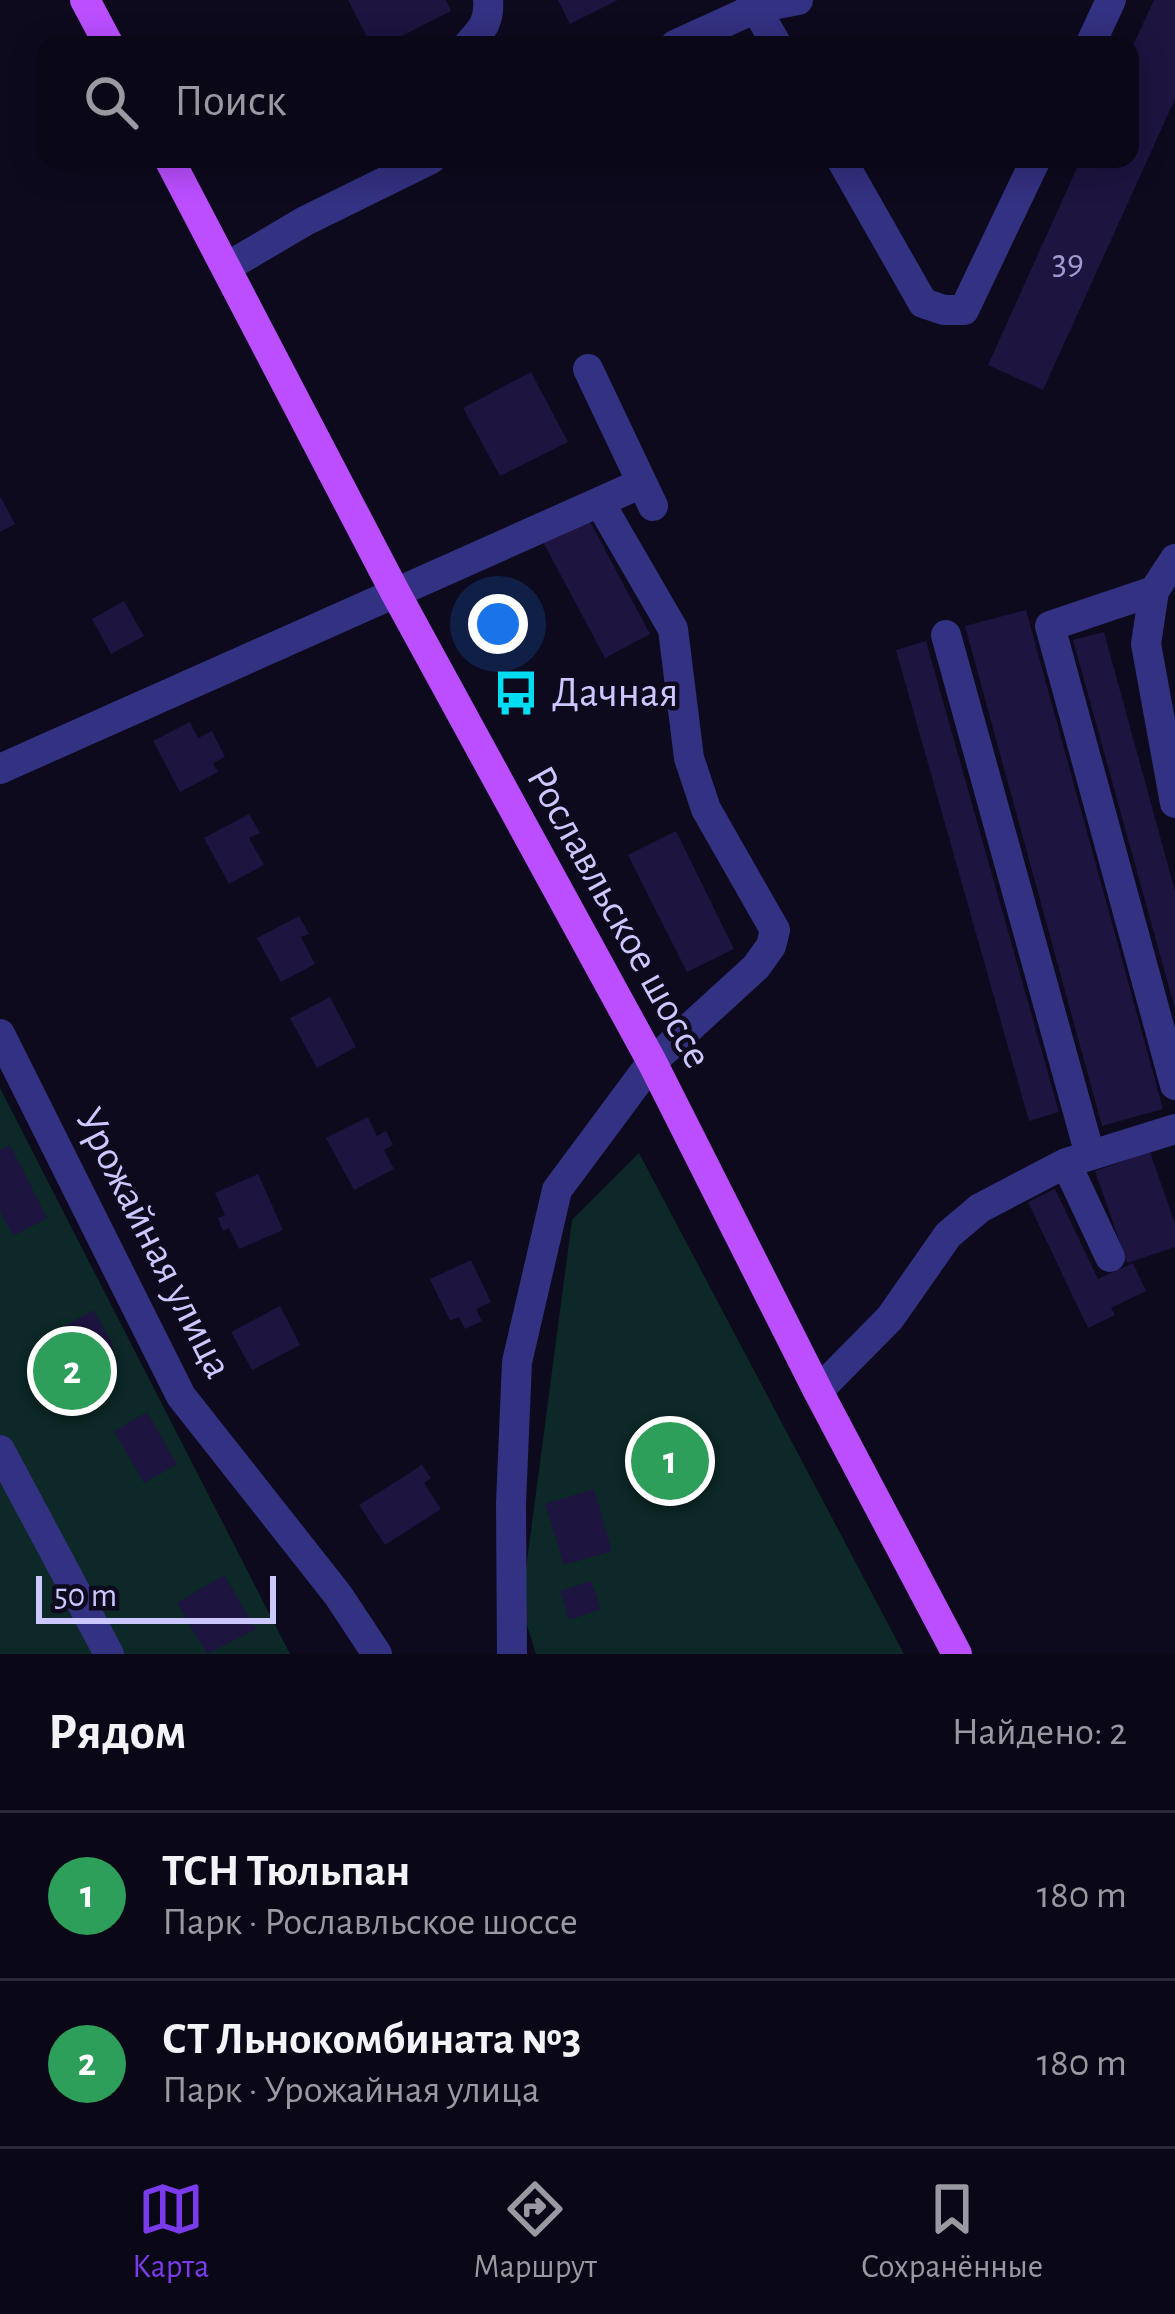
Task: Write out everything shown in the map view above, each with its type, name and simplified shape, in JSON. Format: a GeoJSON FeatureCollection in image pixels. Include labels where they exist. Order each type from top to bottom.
{"type":"FeatureCollection","features":[{"type":"Feature","properties":{"kind":"main road"},"geometry":{"type":"LineString","coordinates":[[86,0],[104,36]]}},
{"type":"Feature","properties":{"kind":"main road","name":"Рославльское шоссе"},"geometry":{"type":"LineString","coordinates":[[175,168],[395,592],[652,1062],[957,1654]]}},
{"type":"Feature","properties":{"kind":"street"},"geometry":{"type":"LineString","coordinates":[[474,36],[489,15],[488,0]]}},
{"type":"Feature","properties":{"kind":"street"},"geometry":{"type":"LineString","coordinates":[[691,36],[753,4],[798,0]]}},
{"type":"Feature","properties":{"kind":"street"},"geometry":{"type":"LineString","coordinates":[[1094,36],[1111,0]]}},
{"type":"Feature","properties":{"kind":"street"},"geometry":{"type":"LineString","coordinates":[[753,4],[772,36]]}},
{"type":"Feature","properties":{"kind":"street"},"geometry":{"type":"LineString","coordinates":[[846,168],[923,303],[964,310],[1032,168]]}},
{"type":"Feature","properties":{"kind":"street"},"geometry":{"type":"LineString","coordinates":[[227,267],[377,171]]}},
{"type":"Feature","properties":{"kind":"street"},"geometry":{"type":"LineString","coordinates":[[0,769],[600,503],[647,494],[588,369]]}},
{"type":"Feature","properties":{"kind":"street"},"geometry":{"type":"LineString","coordinates":[[512,1654],[511,1503],[518,1362],[556,1190],[652,1062],[756,967],[771,946],[775,930],[700,792],[689,758],[674,629],[600,503]]}},
{"type":"Feature","properties":{"kind":"street"},"geometry":{"type":"LineString","coordinates":[[1175,559],[1154,591],[1145,644],[1175,803]]}},
{"type":"Feature","properties":{"kind":"street"},"geometry":{"type":"LineString","coordinates":[[1154,591],[1050,626],[1175,1084]]}},
{"type":"Feature","properties":{"kind":"street"},"geometry":{"type":"LineString","coordinates":[[946,635],[1078,1159],[1110,1257]]}},
{"type":"Feature","properties":{"kind":"street","name":"Урожайная улица"},"geometry":{"type":"LineString","coordinates":[[0,1034],[182,1396],[338,1595],[377,1654]]}},
{"type":"Feature","properties":{"kind":"street"},"geometry":{"type":"LineString","coordinates":[[818,1391],[890,1318],[948,1235],[980,1208],[1078,1159],[1175,1130]]}},
{"type":"Feature","properties":{"kind":"street"},"geometry":{"type":"LineString","coordinates":[[0,1450],[109,1654]]}},
{"type":"Feature","properties":{"kind":"green space"},"geometry":{"type":"Polygon","coordinates":[[[0,1088],[290,1654],[0,1654],[0,1088]]]}},
{"type":"Feature","properties":{"kind":"green space"},"geometry":{"type":"Polygon","coordinates":[[[639,1153],[904,1654],[536,1654],[521,1606],[572,1220],[639,1153]]]}},
{"type":"Feature","properties":{"kind":"building"},"geometry":{"type":"Polygon","coordinates":[[[348,0],[446,0],[451,11],[402,36],[366,36],[348,0]]]}},
{"type":"Feature","properties":{"kind":"building"},"geometry":{"type":"Polygon","coordinates":[[[558,0],[618,0],[570,24],[558,0]]]}},
{"type":"Feature","properties":{"kind":"building"},"geometry":{"type":"Polygon","coordinates":[[[1154,0],[1175,0],[1175,99],[1043,390],[988,365],[1077,168],[1139,168],[1137,36],[1154,0]]]}},
{"type":"Feature","properties":{"kind":"building"},"geometry":{"type":"Polygon","coordinates":[[[531,372],[568,442],[500,476],[463,408],[531,372]]]}},
{"type":"Feature","properties":{"kind":"building"},"geometry":{"type":"Polygon","coordinates":[[[0,496],[15,524],[0,532],[0,496]]]}},
{"type":"Feature","properties":{"kind":"building"},"geometry":{"type":"Polygon","coordinates":[[[588,518],[650,634],[605,658],[543,542],[588,518]]]}},
{"type":"Feature","properties":{"kind":"building"},"geometry":{"type":"Polygon","coordinates":[[[124,601],[144,636],[111,654],[92,619],[124,601]]]}},
{"type":"Feature","properties":{"kind":"building"},"geometry":{"type":"Polygon","coordinates":[[[1026,610],[1163,1109],[1102,1126],[965,626],[1026,610]]]}},
{"type":"Feature","properties":{"kind":"building"},"geometry":{"type":"Polygon","coordinates":[[[1104,632],[1175,891],[1175,1009],[1073,640],[1104,632]]]}},
{"type":"Feature","properties":{"kind":"building"},"geometry":{"type":"Polygon","coordinates":[[[926,641],[1059,1112],[1029,1121],[896,650],[926,641]]]}},
{"type":"Feature","properties":{"kind":"building"},"geometry":{"type":"Polygon","coordinates":[[[190,722],[198,738],[212,731],[225,757],[213,763],[218,772],[180,792],[153,741],[190,722]]]}},
{"type":"Feature","properties":{"kind":"building"},"geometry":{"type":"Polygon","coordinates":[[[249,814],[260,833],[249,838],[264,865],[229,884],[204,838],[249,814]]]}},
{"type":"Feature","properties":{"kind":"building"},"geometry":{"type":"Polygon","coordinates":[[[676,831],[734,949],[687,972],[628,855],[676,831]]]}},
{"type":"Feature","properties":{"kind":"building"},"geometry":{"type":"Polygon","coordinates":[[[299,916],[309,934],[301,937],[315,964],[281,982],[257,938],[299,916]]]}},
{"type":"Feature","properties":{"kind":"building"},"geometry":{"type":"Polygon","coordinates":[[[330,997],[356,1047],[317,1068],[290,1018],[330,997]]]}},
{"type":"Feature","properties":{"kind":"building"},"geometry":{"type":"Polygon","coordinates":[[[368,1117],[377,1136],[386,1131],[393,1145],[384,1150],[394,1169],[354,1190],[326,1138],[368,1117]]]}},
{"type":"Feature","properties":{"kind":"building"},"geometry":{"type":"Polygon","coordinates":[[[10,1145],[47,1218],[13,1236],[0,1211],[0,1150],[10,1145]]]}},
{"type":"Feature","properties":{"kind":"building"},"geometry":{"type":"Polygon","coordinates":[[[1150,1152],[1175,1224],[1175,1247],[1127,1263],[1095,1171],[1150,1152]]]}},
{"type":"Feature","properties":{"kind":"building"},"geometry":{"type":"Polygon","coordinates":[[[258,1174],[283,1230],[239,1249],[229,1228],[223,1231],[218,1218],[225,1215],[215,1193],[258,1174]]]}},
{"type":"Feature","properties":{"kind":"building"},"geometry":{"type":"Polygon","coordinates":[[[1055,1189],[1098,1279],[1133,1263],[1146,1291],[1111,1308],[1115,1315],[1088,1328],[1028,1202],[1055,1189]]]}},
{"type":"Feature","properties":{"kind":"building"},"geometry":{"type":"Polygon","coordinates":[[[471,1260],[491,1302],[476,1309],[482,1321],[465,1329],[459,1317],[450,1321],[430,1279],[471,1260]]]}},
{"type":"Feature","properties":{"kind":"building"},"geometry":{"type":"Polygon","coordinates":[[[280,1306],[300,1345],[252,1370],[231,1332],[280,1306]]]}},
{"type":"Feature","properties":{"kind":"building"},"geometry":{"type":"Polygon","coordinates":[[[94,1310],[114,1347],[81,1365],[61,1328],[94,1310]]]}},
{"type":"Feature","properties":{"kind":"building"},"geometry":{"type":"Polygon","coordinates":[[[147,1412],[177,1464],[144,1483],[114,1431],[147,1412]]]}},
{"type":"Feature","properties":{"kind":"building"},"geometry":{"type":"Polygon","coordinates":[[[422,1465],[431,1478],[424,1483],[441,1509],[385,1545],[359,1505],[422,1465]]]}},
{"type":"Feature","properties":{"kind":"building"},"geometry":{"type":"Polygon","coordinates":[[[594,1489],[612,1551],[564,1565],[545,1504],[594,1489]]]}},
{"type":"Feature","properties":{"kind":"building"},"geometry":{"type":"Polygon","coordinates":[[[224,1575],[256,1629],[207,1654],[177,1603],[224,1575]]]}},
{"type":"Feature","properties":{"kind":"building"},"geometry":{"type":"Polygon","coordinates":[[[591,1581],[601,1609],[569,1620],[560,1591],[591,1581]]]}},
{"type":"Feature","properties":{"kind":"place","name":"Дачная"},"geometry":{"type":"Point","coordinates":[516,693]}},
{"type":"Feature","properties":{"kind":"place","name":"СТ Льнокомбината №3"},"geometry":{"type":"Point","coordinates":[72,1371]}},
{"type":"Feature","properties":{"kind":"place","name":"ТСН Тюльпан"},"geometry":{"type":"Point","coordinates":[670,1461]}}]}
